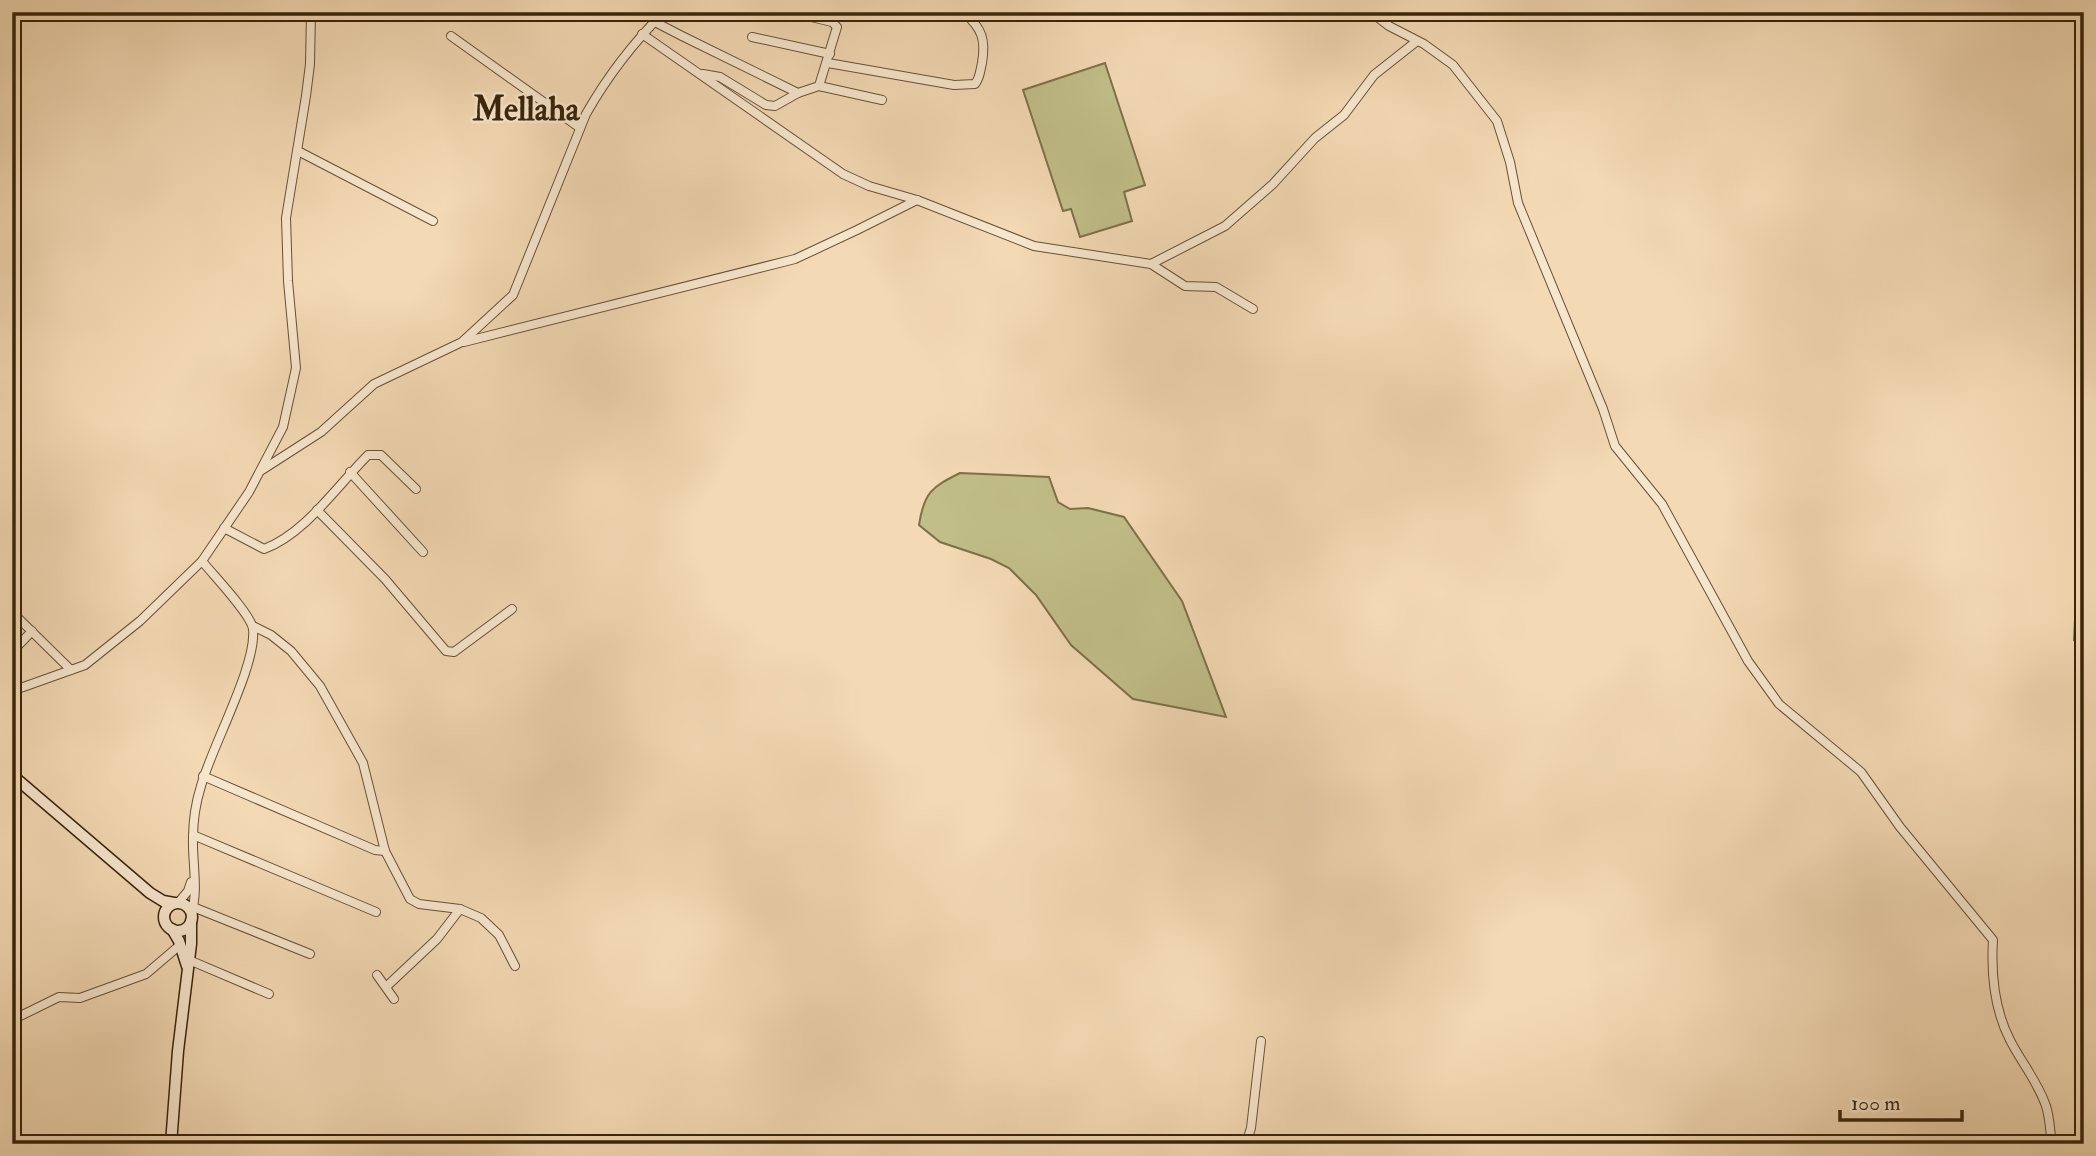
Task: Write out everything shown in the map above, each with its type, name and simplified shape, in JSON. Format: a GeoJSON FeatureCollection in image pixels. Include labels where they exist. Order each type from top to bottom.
{"type":"FeatureCollection","features":[{"type":"Feature","properties":{"kind":"street"},"geometry":{"type":"LineString","coordinates":[[12,691],[85,664],[140,621],[202,561],[249,492],[283,427],[296,368],[288,281],[286,218],[310,64],[311,12]]}},
{"type":"Feature","properties":{"kind":"street"},"geometry":{"type":"LineString","coordinates":[[644,12],[654,22],[798,93]]}},
{"type":"Feature","properties":{"kind":"street"},"geometry":{"type":"LineString","coordinates":[[462,342],[513,295],[580,128],[599,91],[642,34],[664,12]]}},
{"type":"Feature","properties":{"kind":"street"},"geometry":{"type":"LineString","coordinates":[[752,37],[829,58],[969,86],[979,79],[985,46],[982,35],[964,12]]}},
{"type":"Feature","properties":{"kind":"street"},"geometry":{"type":"LineString","coordinates":[[1371,12],[1453,65],[1497,121],[1510,162],[1518,203],[1603,410],[1615,446],[1662,504],[1748,661],[1779,704],[1861,772],[1900,827],[1993,940],[1995,997],[2009,1039],[2030,1072],[2046,1107],[2052,1144]]}},
{"type":"Feature","properties":{"kind":"street"},"geometry":{"type":"LineString","coordinates":[[807,16],[832,22],[837,27],[819,86]]}},
{"type":"Feature","properties":{"kind":"street"},"geometry":{"type":"LineString","coordinates":[[642,34],[843,174],[869,186],[917,200],[1034,246],[1151,264],[1185,286],[1216,287],[1253,309]]}},
{"type":"Feature","properties":{"kind":"street"},"geometry":{"type":"LineString","coordinates":[[451,36],[580,128]]}},
{"type":"Feature","properties":{"kind":"street"},"geometry":{"type":"LineString","coordinates":[[1151,264],[1225,226],[1273,184],[1315,138],[1344,116],[1374,75],[1417,41]]}},
{"type":"Feature","properties":{"kind":"street"},"geometry":{"type":"LineString","coordinates":[[700,73],[720,77],[766,105],[775,106],[798,93],[819,86],[882,100]]}},
{"type":"Feature","properties":{"kind":"street"},"geometry":{"type":"LineString","coordinates":[[298,150],[433,221]]}},
{"type":"Feature","properties":{"kind":"street"},"geometry":{"type":"LineString","coordinates":[[260,472],[321,432],[374,384],[462,342],[795,259],[917,200]]}},
{"type":"Feature","properties":{"kind":"street"},"geometry":{"type":"LineString","coordinates":[[225,528],[264,549],[275,545],[317,510],[368,455],[381,455],[416,489]]}},
{"type":"Feature","properties":{"kind":"street"},"geometry":{"type":"LineString","coordinates":[[351,472],[424,552]]}},
{"type":"Feature","properties":{"kind":"street"},"geometry":{"type":"LineString","coordinates":[[317,510],[385,579],[446,651],[454,652],[512,609]]}},
{"type":"Feature","properties":{"kind":"street"},"geometry":{"type":"LineString","coordinates":[[202,561],[253,626],[271,635],[291,651],[320,686],[363,763],[385,851],[410,899],[419,904],[460,909],[481,918],[499,935],[515,966]]}},
{"type":"Feature","properties":{"kind":"street"},"geometry":{"type":"LineString","coordinates":[[12,612],[71,670]]}},
{"type":"Feature","properties":{"kind":"street"},"geometry":{"type":"LineString","coordinates":[[172,1144],[178,1051],[189,964],[193,835],[203,776],[247,665],[253,641],[253,626]]}},
{"type":"Feature","properties":{"kind":"street"},"geometry":{"type":"LineString","coordinates":[[12,652],[32,631]]}},
{"type":"Feature","properties":{"kind":"street"},"geometry":{"type":"LineString","coordinates":[[12,775],[150,893],[163,901],[186,906],[192,914],[310,954]]}},
{"type":"Feature","properties":{"kind":"street"},"geometry":{"type":"LineString","coordinates":[[203,776],[375,850],[385,851]]}},
{"type":"Feature","properties":{"kind":"street"},"geometry":{"type":"LineString","coordinates":[[193,835],[376,912]]}},
{"type":"Feature","properties":{"kind":"street"},"geometry":{"type":"LineString","coordinates":[[164,917],[167,908],[188,891],[193,876]]}},
{"type":"Feature","properties":{"kind":"street"},"geometry":{"type":"LineString","coordinates":[[150,893],[189,964],[269,994]]}},
{"type":"Feature","properties":{"kind":"street"},"geometry":{"type":"LineString","coordinates":[[387,986],[437,939],[460,909]]}},
{"type":"Feature","properties":{"kind":"street"},"geometry":{"type":"LineString","coordinates":[[172,929],[181,930],[192,914]]}},
{"type":"Feature","properties":{"kind":"street"},"geometry":{"type":"LineString","coordinates":[[12,1020],[59,997],[80,998],[146,974],[180,945]]}},
{"type":"Feature","properties":{"kind":"street"},"geometry":{"type":"LineString","coordinates":[[377,975],[394,999]]}},
{"type":"Feature","properties":{"kind":"street"},"geometry":{"type":"LineString","coordinates":[[1245,1144],[1251,1128],[1261,1041]]}},
{"type":"Feature","properties":{"kind":"shaded area"},"geometry":{"type":"Polygon","coordinates":[[[1105,63],[1145,185],[1124,192],[1132,221],[1080,237],[1071,209],[1063,211],[1023,90],[1105,63]]]}},
{"type":"Feature","properties":{"kind":"shaded area"},"geometry":{"type":"Polygon","coordinates":[[[2084,449],[2084,640],[2074,640],[2083,455],[2084,449]]]}},
{"type":"Feature","properties":{"kind":"shaded area"},"geometry":{"type":"Polygon","coordinates":[[[960,473],[1049,477],[1058,502],[1070,509],[1088,508],[1124,517],[1182,601],[1226,717],[1133,699],[1071,645],[1036,595],[1009,568],[940,542],[919,525],[924,505],[931,492],[942,482],[960,473]]]}},
{"type":"Feature","properties":{"kind":"district","name":"Mellaha"},"geometry":{"type":"Point","coordinates":[526,108]}}]}
